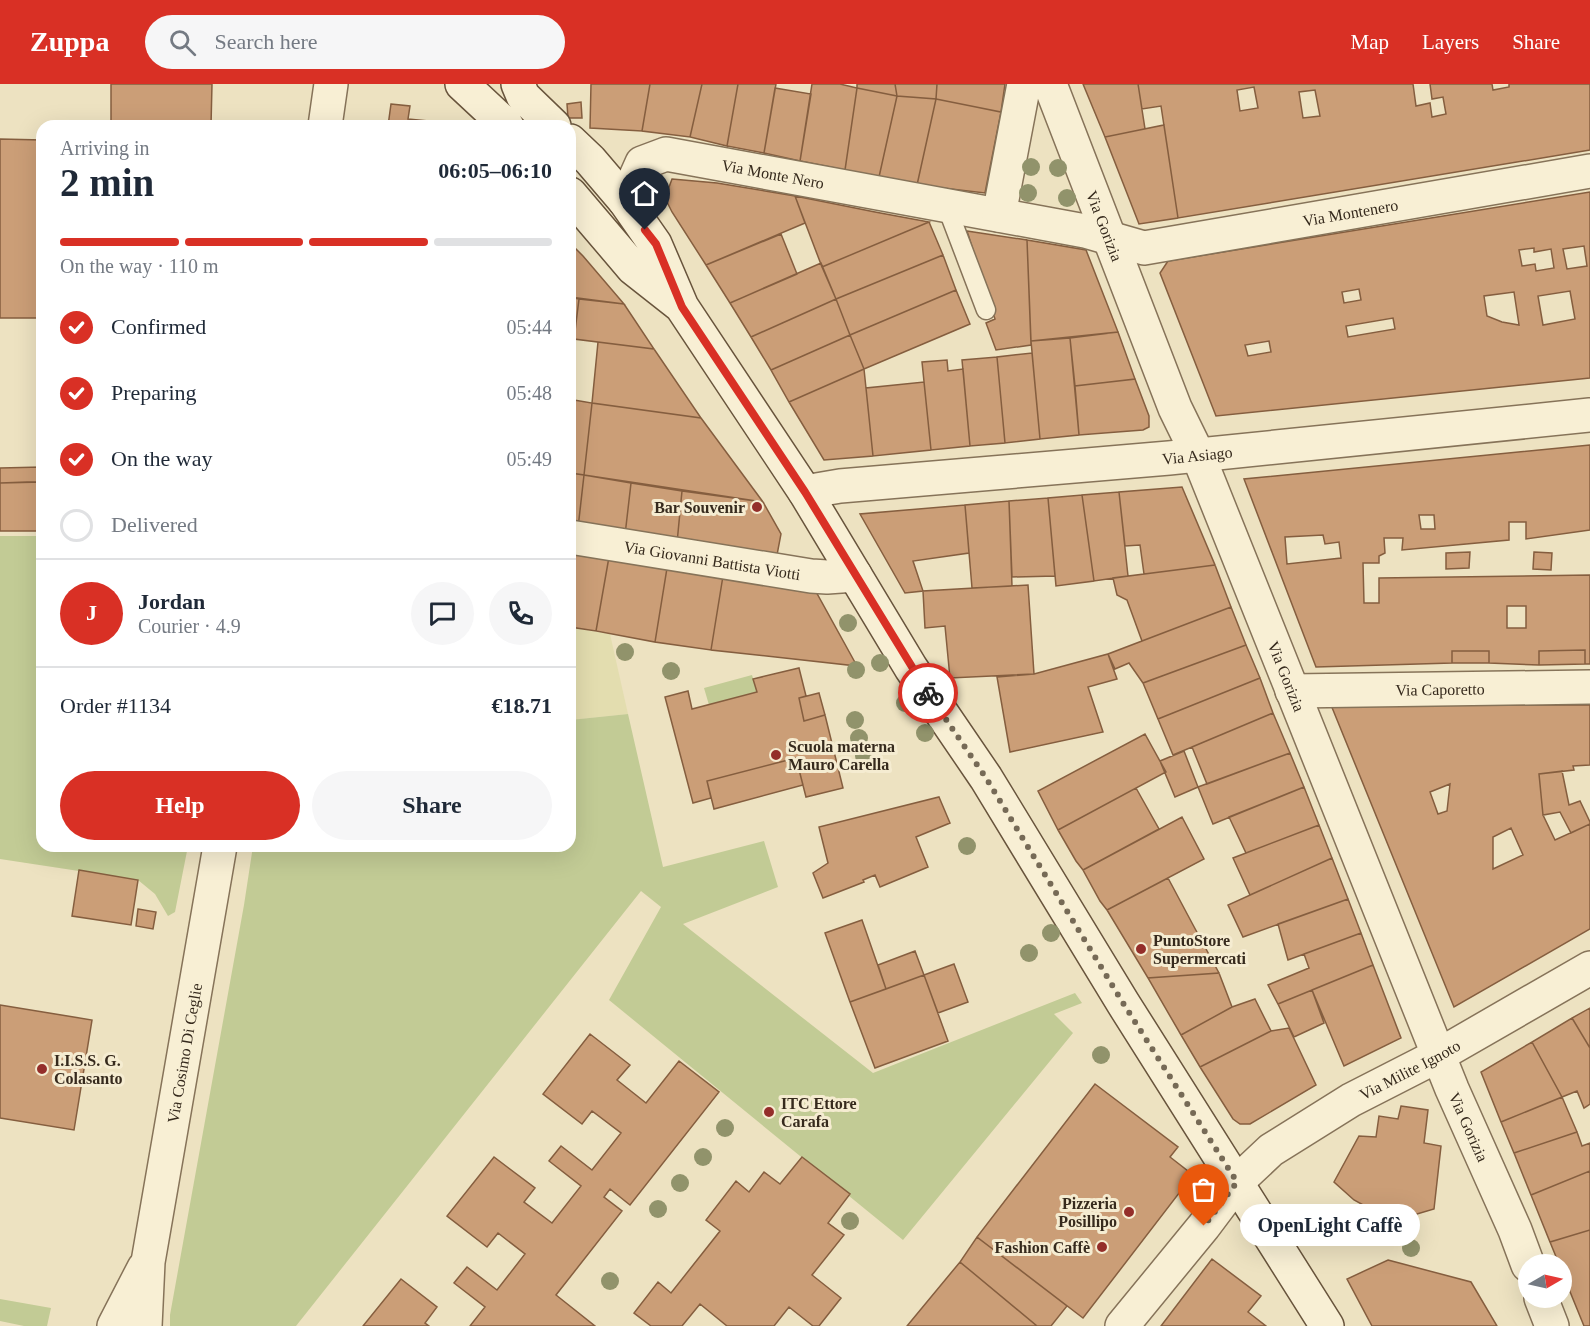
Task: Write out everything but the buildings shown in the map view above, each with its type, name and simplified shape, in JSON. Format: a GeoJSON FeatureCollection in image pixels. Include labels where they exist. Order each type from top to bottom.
{"type":"FeatureCollection","features":[{"type":"Feature","properties":{"kind":"street"},"geometry":{"type":"LineString","coordinates":[[326,120],[331,84]]}},
{"type":"Feature","properties":{"kind":"street"},"geometry":{"type":"LineString","coordinates":[[462,84],[500,120]]}},
{"type":"Feature","properties":{"kind":"street"},"geometry":{"type":"LineString","coordinates":[[518,84],[523,96],[548,120]]}},
{"type":"Feature","properties":{"kind":"street"},"geometry":{"type":"LineString","coordinates":[[999,214],[1024,84]]}},
{"type":"Feature","properties":{"kind":"street","name":"Via Gorizia"},"geometry":{"type":"LineString","coordinates":[[1050,84],[1175,408],[1198,455],[1439,1055],[1523,1254]]}},
{"type":"Feature","properties":{"kind":"street"},"geometry":{"type":"LineString","coordinates":[[576,147],[625,201],[656,244],[682,307],[805,492],[911,668],[986,778],[1123,1003],[1327,1326]]}},
{"type":"Feature","properties":{"kind":"street","name":"Via Monte Nero"},"geometry":{"type":"LineString","coordinates":[[625,201],[642,163],[666,154],[999,214],[1109,238]]}},
{"type":"Feature","properties":{"kind":"street","name":"Via Montenero"},"geometry":{"type":"LineString","coordinates":[[1109,238],[1144,248],[1590,171]]}},
{"type":"Feature","properties":{"kind":"street"},"geometry":{"type":"LineString","coordinates":[[576,201],[633,268],[682,307]]}},
{"type":"Feature","properties":{"kind":"street","name":"Via Asiago"},"geometry":{"type":"LineString","coordinates":[[805,492],[840,486],[1198,455],[1590,415]]}},
{"type":"Feature","properties":{"kind":"street","name":"Via Giovanni Battista Viotti"},"geometry":{"type":"LineString","coordinates":[[576,538],[811,576],[855,575]]}},
{"type":"Feature","properties":{"kind":"street","name":"Via Caporetto"},"geometry":{"type":"LineString","coordinates":[[1292,691],[1590,687]]}},
{"type":"Feature","properties":{"kind":"street","name":"Via Cosimo Di Ceglie"},"geometry":{"type":"LineString","coordinates":[[146,1326],[148,1262],[219,852]]}},
{"type":"Feature","properties":{"kind":"street","name":"Via Milite Ignoto"},"geometry":{"type":"LineString","coordinates":[[1122,1326],[1237,1182],[1271,1150],[1351,1100],[1439,1055],[1590,968]]}},
{"type":"Feature","properties":{"kind":"street","name":"Via Cosimo Di Ceglie"},"geometry":{"type":"LineString","coordinates":[[114,1326],[148,1262]]}},
{"type":"Feature","properties":{"kind":"street"},"geometry":{"type":"LineString","coordinates":[[1545,1308],[1552,1326]]}},
{"type":"Feature","properties":{"kind":"lane"},"geometry":{"type":"LineString","coordinates":[[945,206],[986,310]]}},
{"type":"Feature","properties":{"kind":"shaded area"},"geometry":{"type":"Polygon","coordinates":[[[576,628],[610,634],[628,714],[576,719],[576,628]]]}},
{"type":"Feature","properties":{"kind":"green space"},"geometry":{"type":"Polygon","coordinates":[[[0,536],[36,536],[36,852],[187,852],[175,912],[168,916],[155,894],[138,880],[0,859],[0,536]]]}},
{"type":"Feature","properties":{"kind":"green space"},"geometry":{"type":"Polygon","coordinates":[[[752,675],[757,692],[709,705],[704,688],[752,675]]]}},
{"type":"Feature","properties":{"kind":"green space"},"geometry":{"type":"Polygon","coordinates":[[[628,714],[663,867],[764,841],[778,887],[683,924],[873,1073],[1075,993],[1082,1003],[1054,1014],[1073,1033],[903,1240],[609,1000],[661,907],[641,891],[296,1326],[170,1326],[170,1315],[252,852],[576,852],[576,719],[628,714]]]}},
{"type":"Feature","properties":{"kind":"green space"},"geometry":{"type":"Polygon","coordinates":[[[0,1299],[51,1308],[47,1326],[24,1326],[0,1321],[0,1299]]]}},
{"type":"Feature","properties":{"kind":"way so far"},"geometry":{"type":"LineString","coordinates":[[928,693],[986,778],[1123,1003],[1237,1182],[1204,1226]]}},
{"type":"Feature","properties":{"kind":"place","name":"Bar Souvenir"},"geometry":{"type":"Point","coordinates":[757,507]}},
{"type":"Feature","properties":{"kind":"place","name":"Scuola materna Mauro Carella"},"geometry":{"type":"Point","coordinates":[776,755]}},
{"type":"Feature","properties":{"kind":"place","name":"PuntoStore Supermercati"},"geometry":{"type":"Point","coordinates":[1141,949]}},
{"type":"Feature","properties":{"kind":"place","name":"I.I.S.S. G. Colasanto"},"geometry":{"type":"Point","coordinates":[42,1069]}},
{"type":"Feature","properties":{"kind":"place","name":"ITC Ettore Carafa"},"geometry":{"type":"Point","coordinates":[769,1112]}},
{"type":"Feature","properties":{"kind":"place","name":"Pizzeria Posillipo"},"geometry":{"type":"Point","coordinates":[1129,1212]}},
{"type":"Feature","properties":{"kind":"place","name":"OpenLight Caffè"},"geometry":{"type":"Point","coordinates":[1204,1226]}},
{"type":"Feature","properties":{"kind":"place","name":"Fashion Caffè"},"geometry":{"type":"Point","coordinates":[1102,1247]}},
{"type":"Feature","properties":{"kind":"route"},"geometry":{"type":"LineString","coordinates":[[645,230],[656,244],[682,307],[805,492],[928,693]]}}]}
